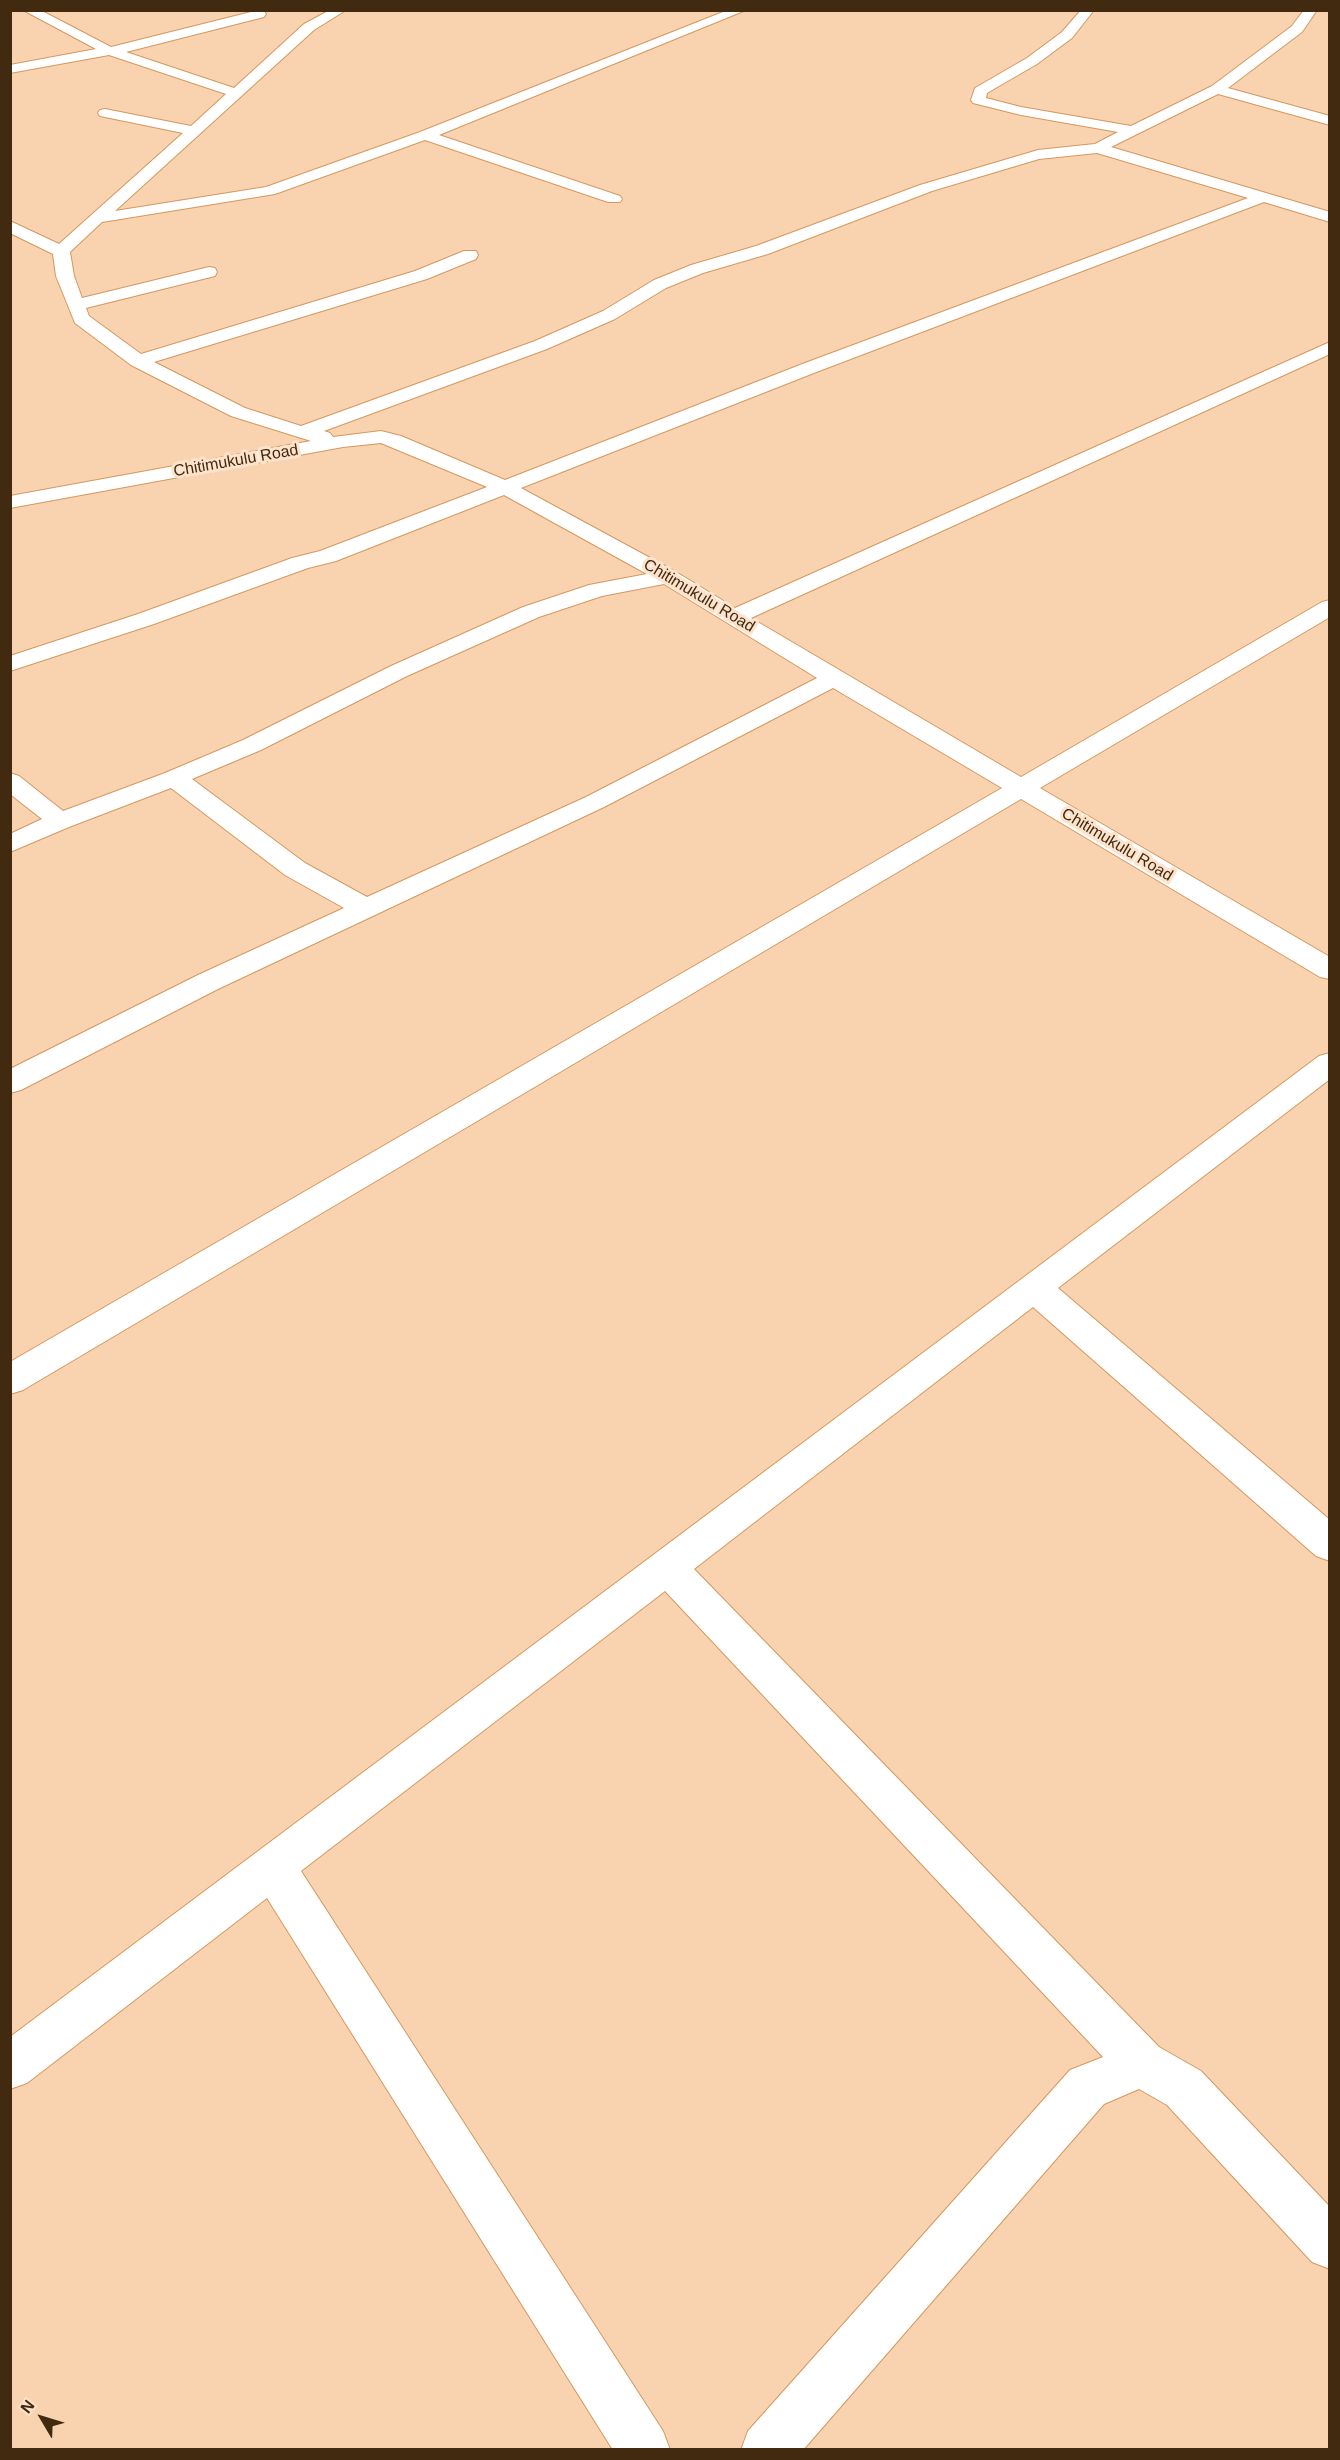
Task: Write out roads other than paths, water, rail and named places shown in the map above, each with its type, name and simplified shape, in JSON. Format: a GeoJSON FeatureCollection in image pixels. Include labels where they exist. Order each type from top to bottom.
{"type":"FeatureCollection","features":[{"type":"Feature","properties":{"kind":"street"},"geometry":{"type":"LineString","coordinates":[[29,10],[110,51],[236,93]]}},
{"type":"Feature","properties":{"kind":"street"},"geometry":{"type":"LineString","coordinates":[[61,251],[309,27],[340,10]]}},
{"type":"Feature","properties":{"kind":"street"},"geometry":{"type":"LineString","coordinates":[[1088,10],[1067,35],[1032,61],[980,92],[978,100],[1022,111],[1131,130]]}},
{"type":"Feature","properties":{"kind":"street"},"geometry":{"type":"LineString","coordinates":[[300,433],[541,345],[609,315],[660,284],[697,269],[762,250],[926,188],[1038,155],[1098,148],[1217,89],[1297,29],[1311,10]]}},
{"type":"Feature","properties":{"kind":"street"},"geometry":{"type":"LineString","coordinates":[[99,218],[269,192],[424,135],[732,11]]}},
{"type":"Feature","properties":{"kind":"street"},"geometry":{"type":"LineString","coordinates":[[10,69],[110,51],[260,14]]}},
{"type":"Feature","properties":{"kind":"street"},"geometry":{"type":"LineString","coordinates":[[291,23],[309,27]]}},
{"type":"Feature","properties":{"kind":"street"},"geometry":{"type":"LineString","coordinates":[[1217,89],[1329,121]]}},
{"type":"Feature","properties":{"kind":"street"},"geometry":{"type":"LineString","coordinates":[[105,113],[195,131]]}},
{"type":"Feature","properties":{"kind":"street"},"geometry":{"type":"LineString","coordinates":[[424,135],[614,199]]}},
{"type":"Feature","properties":{"kind":"street"},"geometry":{"type":"LineString","coordinates":[[1098,148],[1329,217]]}},
{"type":"Feature","properties":{"kind":"street"},"geometry":{"type":"LineString","coordinates":[[11,663],[146,619],[300,563],[328,556],[812,367],[1264,197]]}},
{"type":"Feature","properties":{"kind":"street"},"geometry":{"type":"LineString","coordinates":[[10,226],[61,251]]}},
{"type":"Feature","properties":{"kind":"street"},"geometry":{"type":"LineString","coordinates":[[61,251],[65,276],[81,319],[138,361],[238,412],[300,433],[344,441]]}},
{"type":"Feature","properties":{"kind":"street"},"geometry":{"type":"LineString","coordinates":[[138,361],[421,275],[470,255]]}},
{"type":"Feature","properties":{"kind":"street"},"geometry":{"type":"LineString","coordinates":[[76,305],[209,272]]}},
{"type":"Feature","properties":{"kind":"street"},"geometry":{"type":"LineString","coordinates":[[734,617],[1329,347]]}},
{"type":"Feature","properties":{"kind":"street","name":"Chitimukulu Road"},"geometry":{"type":"LineString","coordinates":[[10,502],[381,436],[506,487],[668,577],[834,678],[1329,970]]}},
{"type":"Feature","properties":{"kind":"street"},"geometry":{"type":"LineString","coordinates":[[10,844],[60,821],[174,778],[252,745],[399,671],[531,612],[597,590],[668,577]]}},
{"type":"Feature","properties":{"kind":"street"},"geometry":{"type":"LineString","coordinates":[[10,1380],[1329,607]]}},
{"type":"Feature","properties":{"kind":"street"},"geometry":{"type":"LineString","coordinates":[[10,1082],[208,982],[595,802],[834,678]]}},
{"type":"Feature","properties":{"kind":"street"},"geometry":{"type":"LineString","coordinates":[[174,778],[295,869],[367,909]]}},
{"type":"Feature","properties":{"kind":"street"},"geometry":{"type":"LineString","coordinates":[[10,781],[60,821]]}},
{"type":"Feature","properties":{"kind":"street"},"geometry":{"type":"LineString","coordinates":[[10,2066],[1329,1063]]}},
{"type":"Feature","properties":{"kind":"street"},"geometry":{"type":"LineString","coordinates":[[1034,1288],[1329,1544]]}},
{"type":"Feature","properties":{"kind":"street"},"geometry":{"type":"LineString","coordinates":[[667,1567],[1142,2064],[1184,2088],[1329,2244]]}},
{"type":"Feature","properties":{"kind":"street"},"geometry":{"type":"LineString","coordinates":[[273,1866],[644,2450]]}},
{"type":"Feature","properties":{"kind":"street"},"geometry":{"type":"LineString","coordinates":[[768,2450],[1087,2087],[1142,2064]]}}]}
